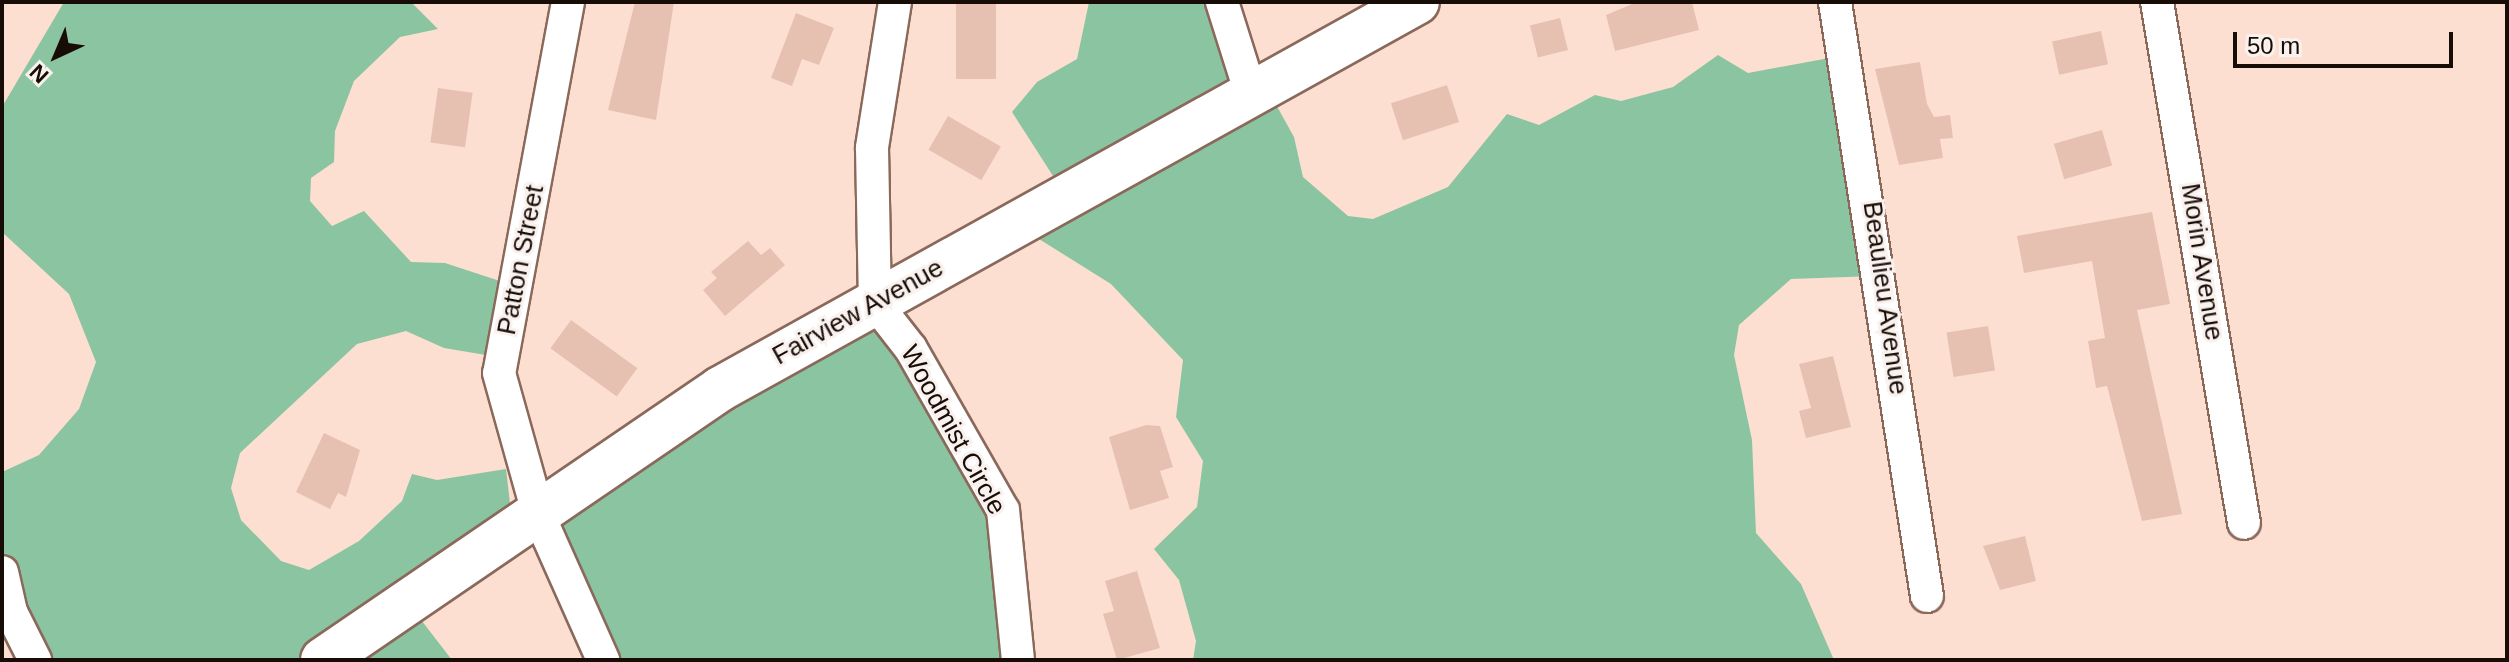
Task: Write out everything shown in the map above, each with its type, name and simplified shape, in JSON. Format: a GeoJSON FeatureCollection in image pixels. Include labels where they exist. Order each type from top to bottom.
{"type":"FeatureCollection","features":[{"type":"Feature","properties":{"kind":"main road","name":"Fairview Avenue"},"geometry":{"type":"LineString","coordinates":[[323,660],[539,516],[602,464],[875,303],[1417,2]]}},
{"type":"Feature","properties":{"kind":"street","name":"Patton Street"},"geometry":{"type":"LineString","coordinates":[[539,516],[499,373],[568,2]]}},
{"type":"Feature","properties":{"kind":"street"},"geometry":{"type":"LineString","coordinates":[[875,303],[872,148],[895,2]]}},
{"type":"Feature","properties":{"kind":"street"},"geometry":{"type":"LineString","coordinates":[[1222,2],[1251,94]]}},
{"type":"Feature","properties":{"kind":"street","name":"Beaulieu Avenue"},"geometry":{"type":"LineString","coordinates":[[1835,2],[1927,596]]}},
{"type":"Feature","properties":{"kind":"street","name":"Morin Avenue"},"geometry":{"type":"LineString","coordinates":[[2157,2],[2244,523]]}},
{"type":"Feature","properties":{"kind":"street","name":"Woodmist Circle"},"geometry":{"type":"LineString","coordinates":[[875,303],[911,349],[1003,510],[1018,660]]}},
{"type":"Feature","properties":{"kind":"street"},"geometry":{"type":"LineString","coordinates":[[539,516],[603,660]]}},
{"type":"Feature","properties":{"kind":"street"},"geometry":{"type":"LineString","coordinates":[[2,572],[11,612],[35,660]]}},
{"type":"Feature","properties":{"kind":"green space"},"geometry":{"type":"Polygon","coordinates":[[[64,2],[411,2],[438,29],[400,37],[354,81],[335,131],[334,162],[311,178],[310,201],[332,226],[364,211],[411,262],[445,263],[509,284],[498,357],[444,348],[406,331],[357,344],[240,453],[231,488],[241,520],[281,561],[309,570],[359,541],[402,501],[412,474],[437,480],[506,469],[511,512],[868,307],[992,511],[1007,660],[603,660],[554,572],[514,526],[408,603],[452,660],[31,660],[2,592],[2,472],[39,455],[79,409],[96,362],[69,294],[2,232],[2,107],[64,2]]]}},
{"type":"Feature","properties":{"kind":"green space"},"geometry":{"type":"Polygon","coordinates":[[[1089,2],[1219,2],[1294,137],[1303,177],[1348,216],[1373,219],[1448,187],[1507,114],[1539,125],[1595,95],[1621,101],[1673,87],[1718,55],[1748,73],[1840,56],[1875,276],[1791,279],[1739,325],[1734,355],[1752,440],[1756,533],[1801,584],[1834,660],[1193,660],[1196,641],[1179,580],[1154,549],[1197,507],[1203,461],[1176,417],[1183,360],[1111,284],[1023,229],[1062,190],[1012,112],[1037,82],[1077,59],[1089,2]]]}},
{"type":"Feature","properties":{"kind":"building"},"geometry":{"type":"Polygon","coordinates":[[[635,2],[674,2],[656,120],[608,110],[635,2]]]}},
{"type":"Feature","properties":{"kind":"building"},"geometry":{"type":"Polygon","coordinates":[[[956,2],[996,2],[996,79],[956,79],[956,2]]]}},
{"type":"Feature","properties":{"kind":"building"},"geometry":{"type":"Polygon","coordinates":[[[1637,2],[1692,2],[1699,30],[1615,51],[1606,15],[1637,2]]]}},
{"type":"Feature","properties":{"kind":"building"},"geometry":{"type":"Polygon","coordinates":[[[796,13],[834,28],[819,65],[802,59],[792,86],[771,78],[796,13]]]}},
{"type":"Feature","properties":{"kind":"building"},"geometry":{"type":"Polygon","coordinates":[[[1560,18],[1568,50],[1538,58],[1530,25],[1560,18]]]}},
{"type":"Feature","properties":{"kind":"building"},"geometry":{"type":"Polygon","coordinates":[[[2101,31],[2108,64],[2059,75],[2052,41],[2101,31]]]}},
{"type":"Feature","properties":{"kind":"building"},"geometry":{"type":"Polygon","coordinates":[[[1920,62],[1927,104],[1934,117],[1950,115],[1953,138],[1940,139],[1943,158],[1899,165],[1875,69],[1920,62]]]}},
{"type":"Feature","properties":{"kind":"building"},"geometry":{"type":"Polygon","coordinates":[[[1447,85],[1459,122],[1403,140],[1391,103],[1447,85]]]}},
{"type":"Feature","properties":{"kind":"building"},"geometry":{"type":"Polygon","coordinates":[[[438,88],[473,93],[465,147],[430,142],[438,88]]]}},
{"type":"Feature","properties":{"kind":"building"},"geometry":{"type":"Polygon","coordinates":[[[948,116],[1001,146],[981,180],[928,150],[948,116]]]}},
{"type":"Feature","properties":{"kind":"building"},"geometry":{"type":"Polygon","coordinates":[[[2102,130],[2112,166],[2064,179],[2054,144],[2102,130]]]}},
{"type":"Feature","properties":{"kind":"building"},"geometry":{"type":"Polygon","coordinates":[[[2152,212],[2170,304],[2137,310],[2182,514],[2142,521],[2107,386],[2096,388],[2088,341],[2105,338],[2092,261],[2024,273],[2017,236],[2152,212]]]}},
{"type":"Feature","properties":{"kind":"building"},"geometry":{"type":"Polygon","coordinates":[[[748,241],[761,255],[770,248],[785,265],[725,316],[703,290],[717,278],[711,272],[748,241]]]}},
{"type":"Feature","properties":{"kind":"building"},"geometry":{"type":"Polygon","coordinates":[[[571,320],[637,368],[617,397],[550,348],[571,320]]]}},
{"type":"Feature","properties":{"kind":"building"},"geometry":{"type":"Polygon","coordinates":[[[1988,326],[1995,370],[1954,377],[1947,333],[1988,326]]]}},
{"type":"Feature","properties":{"kind":"building"},"geometry":{"type":"Polygon","coordinates":[[[1833,356],[1851,427],[1806,438],[1799,411],[1811,408],[1799,364],[1833,356]]]}},
{"type":"Feature","properties":{"kind":"building"},"geometry":{"type":"Polygon","coordinates":[[[1146,425],[1160,426],[1173,467],[1160,471],[1169,498],[1130,510],[1109,437],[1146,425]]]}},
{"type":"Feature","properties":{"kind":"building"},"geometry":{"type":"Polygon","coordinates":[[[324,433],[360,450],[346,497],[338,493],[330,509],[296,492],[324,433]]]}},
{"type":"Feature","properties":{"kind":"building"},"geometry":{"type":"Polygon","coordinates":[[[2025,536],[2036,581],[2000,590],[1983,546],[2025,536]]]}},
{"type":"Feature","properties":{"kind":"building"},"geometry":{"type":"Polygon","coordinates":[[[1137,571],[1160,648],[1117,660],[1103,614],[1114,611],[1105,581],[1137,571]]]}}]}
